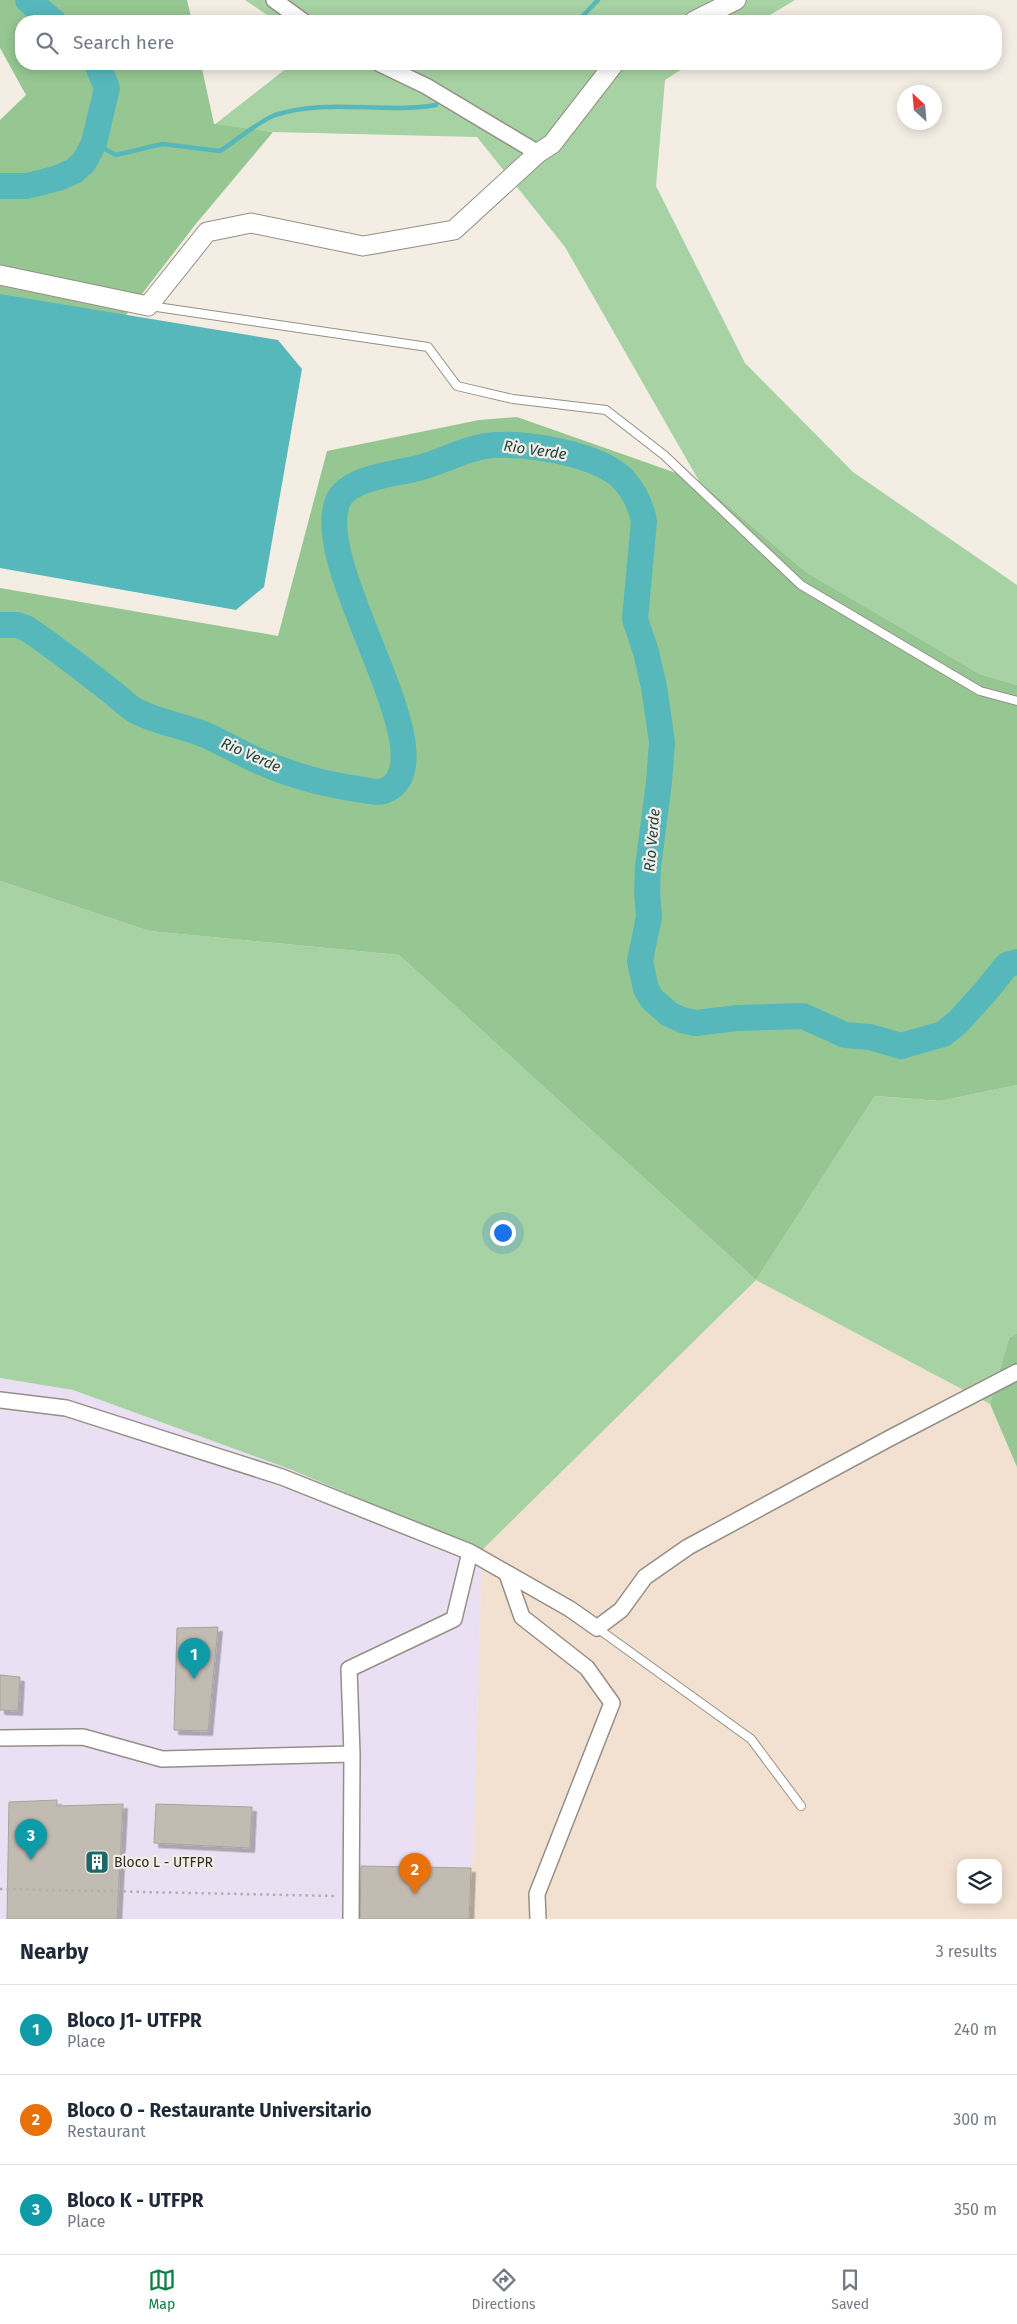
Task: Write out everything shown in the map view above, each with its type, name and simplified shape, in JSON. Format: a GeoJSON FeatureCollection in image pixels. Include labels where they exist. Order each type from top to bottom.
{"type":"FeatureCollection","features":[{"type":"Feature","properties":{"kind":"street"},"geometry":{"type":"LineString","coordinates":[[274,0],[295,15]]}},
{"type":"Feature","properties":{"kind":"street"},"geometry":{"type":"LineString","coordinates":[[706,15],[736,0]]}},
{"type":"Feature","properties":{"kind":"street"},"geometry":{"type":"LineString","coordinates":[[393,70],[426,86],[538,153]]}},
{"type":"Feature","properties":{"kind":"street"},"geometry":{"type":"LineString","coordinates":[[0,275],[148,306],[207,232],[251,223],[364,246],[454,230],[538,153],[552,144],[609,70]]}},
{"type":"Feature","properties":{"kind":"street"},"geometry":{"type":"LineString","coordinates":[[0,1400],[66,1408],[282,1477],[470,1552],[570,1609],[597,1628],[621,1610],[645,1577],[688,1547],[1017,1372]]}},
{"type":"Feature","properties":{"kind":"street"},"geometry":{"type":"LineString","coordinates":[[351,1919],[353,1896],[352,1754],[349,1669],[454,1619],[470,1552]]}},
{"type":"Feature","properties":{"kind":"street"},"geometry":{"type":"LineString","coordinates":[[507,1574],[522,1617],[587,1668],[612,1703],[537,1894],[538,1919]]}},
{"type":"Feature","properties":{"kind":"street"},"geometry":{"type":"LineString","coordinates":[[0,1738],[83,1737],[162,1759],[352,1754]]}},
{"type":"Feature","properties":{"kind":"lane"},"geometry":{"type":"LineString","coordinates":[[148,306],[428,347],[457,386],[513,400],[606,410],[664,455],[801,585],[980,691],[1017,702]]}},
{"type":"Feature","properties":{"kind":"lane"},"geometry":{"type":"LineString","coordinates":[[597,1628],[751,1739],[801,1806]]}},
{"type":"Feature","properties":{"kind":"path"},"geometry":{"type":"LineString","coordinates":[[0,1889],[353,1896]]}},
{"type":"Feature","properties":{"kind":"shaded area"},"geometry":{"type":"Polygon","coordinates":[[[756,1280],[990,1404],[1017,1467],[1017,1919],[469,1919],[473,1860],[482,1550],[756,1280]]]}},
{"type":"Feature","properties":{"kind":"shaded area"},"geometry":{"type":"Polygon","coordinates":[[[0,1378],[73,1390],[292,1470],[482,1550],[473,1860],[469,1919],[0,1919],[0,1378]]]}},
{"type":"Feature","properties":{"kind":"green space"},"geometry":{"type":"Polygon","coordinates":[[[0,0],[187,0],[191,15],[15,15],[15,70],[202,70],[214,124],[273,132],[195,225],[119,324],[0,302],[0,120],[26,95],[0,48],[0,0]]]}},
{"type":"Feature","properties":{"kind":"green space"},"geometry":{"type":"Polygon","coordinates":[[[245,0],[795,0],[770,15],[267,15],[245,0]]]}},
{"type":"Feature","properties":{"kind":"green space"},"geometry":{"type":"Polygon","coordinates":[[[284,70],[681,70],[665,80],[656,186],[745,363],[853,472],[1017,585],[1017,685],[980,674],[806,572],[699,481],[565,247],[477,137],[273,132],[214,125],[284,70]]]}},
{"type":"Feature","properties":{"kind":"green space"},"geometry":{"type":"Polygon","coordinates":[[[517,417],[699,481],[806,572],[980,674],[1017,685],[1017,1085],[940,1101],[875,1096],[756,1280],[399,955],[149,931],[0,881],[0,588],[278,636],[327,451],[479,420],[517,417]]]}},
{"type":"Feature","properties":{"kind":"green space"},"geometry":{"type":"Polygon","coordinates":[[[0,881],[149,931],[399,955],[756,1280],[482,1550],[292,1470],[73,1390],[0,1378],[0,881]]]}},
{"type":"Feature","properties":{"kind":"green space"},"geometry":{"type":"Polygon","coordinates":[[[1017,1085],[1017,1333],[1009,1338],[990,1404],[756,1280],[875,1096],[940,1101],[1017,1085]]]}},
{"type":"Feature","properties":{"kind":"green space"},"geometry":{"type":"Polygon","coordinates":[[[1017,1333],[1017,1467],[990,1404],[1009,1338],[1017,1333]]]}},
{"type":"Feature","properties":{"kind":"water"},"geometry":{"type":"Polygon","coordinates":[[[0,294],[278,340],[302,369],[264,587],[236,610],[0,568],[0,294]]]}},
{"type":"Feature","properties":{"kind":"building"},"geometry":{"type":"Polygon","coordinates":[[[218,1627],[208,1731],[174,1730],[177,1628],[218,1627]]]}},
{"type":"Feature","properties":{"kind":"building"},"geometry":{"type":"Polygon","coordinates":[[[0,1675],[20,1677],[18,1711],[0,1710],[0,1675]]]}},
{"type":"Feature","properties":{"kind":"building"},"geometry":{"type":"Polygon","coordinates":[[[57,1800],[57,1806],[123,1804],[117,1919],[7,1919],[9,1802],[57,1800]]]}},
{"type":"Feature","properties":{"kind":"building"},"geometry":{"type":"Polygon","coordinates":[[[156,1804],[252,1807],[250,1848],[154,1843],[156,1804]]]}},
{"type":"Feature","properties":{"kind":"building"},"geometry":{"type":"Polygon","coordinates":[[[361,1866],[471,1868],[469,1919],[360,1919],[361,1866]]]}},
{"type":"Feature","properties":{"kind":"waterway","name":"Rio Verde"},"geometry":{"type":"LineString","coordinates":[[28,0],[46,15]]}},
{"type":"Feature","properties":{"kind":"waterway"},"geometry":{"type":"LineString","coordinates":[[584,15],[598,0]]}},
{"type":"Feature","properties":{"kind":"waterway","name":"Rio Verde"},"geometry":{"type":"LineString","coordinates":[[0,186],[27,186],[58,178],[74,171],[84,162],[94,143],[107,88],[100,70]]}},
{"type":"Feature","properties":{"kind":"waterway"},"geometry":{"type":"LineString","coordinates":[[94,143],[116,155],[162,144],[220,151],[269,118],[295,110],[335,107],[396,108],[436,105]]}},
{"type":"Feature","properties":{"kind":"waterway","name":"Rio Verde"},"geometry":{"type":"LineString","coordinates":[[0,625],[17,625],[26,628],[70,659],[138,712],[203,734],[254,759],[299,776],[325,783],[380,792],[390,788],[403,768],[402,737],[391,698],[342,568],[334,530],[338,501],[343,493],[351,487],[372,478],[423,467],[485,446],[518,445],[538,447],[596,462],[623,479],[636,499],[644,521],[635,619],[646,652],[654,687],[662,742],[648,867],[649,917],[640,961],[646,989],[652,999],[669,1014],[695,1023],[738,1018],[803,1016],[845,1035],[870,1037],[901,1046],[943,1034],[958,1022],[1007,965],[1017,962]]}},
{"type":"Feature","properties":{"kind":"place","name":"Bloco J1- UTFPR"},"geometry":{"type":"Point","coordinates":[194,1679]}},
{"type":"Feature","properties":{"kind":"place","name":"Bloco K - UTFPR"},"geometry":{"type":"Point","coordinates":[31,1860]}},
{"type":"Feature","properties":{"kind":"place","name":"Bloco L - UTFPR"},"geometry":{"type":"Point","coordinates":[97,1862]}},
{"type":"Feature","properties":{"kind":"place","name":"Bloco O - Restaurante Universitario"},"geometry":{"type":"Point","coordinates":[415,1894]}}]}
